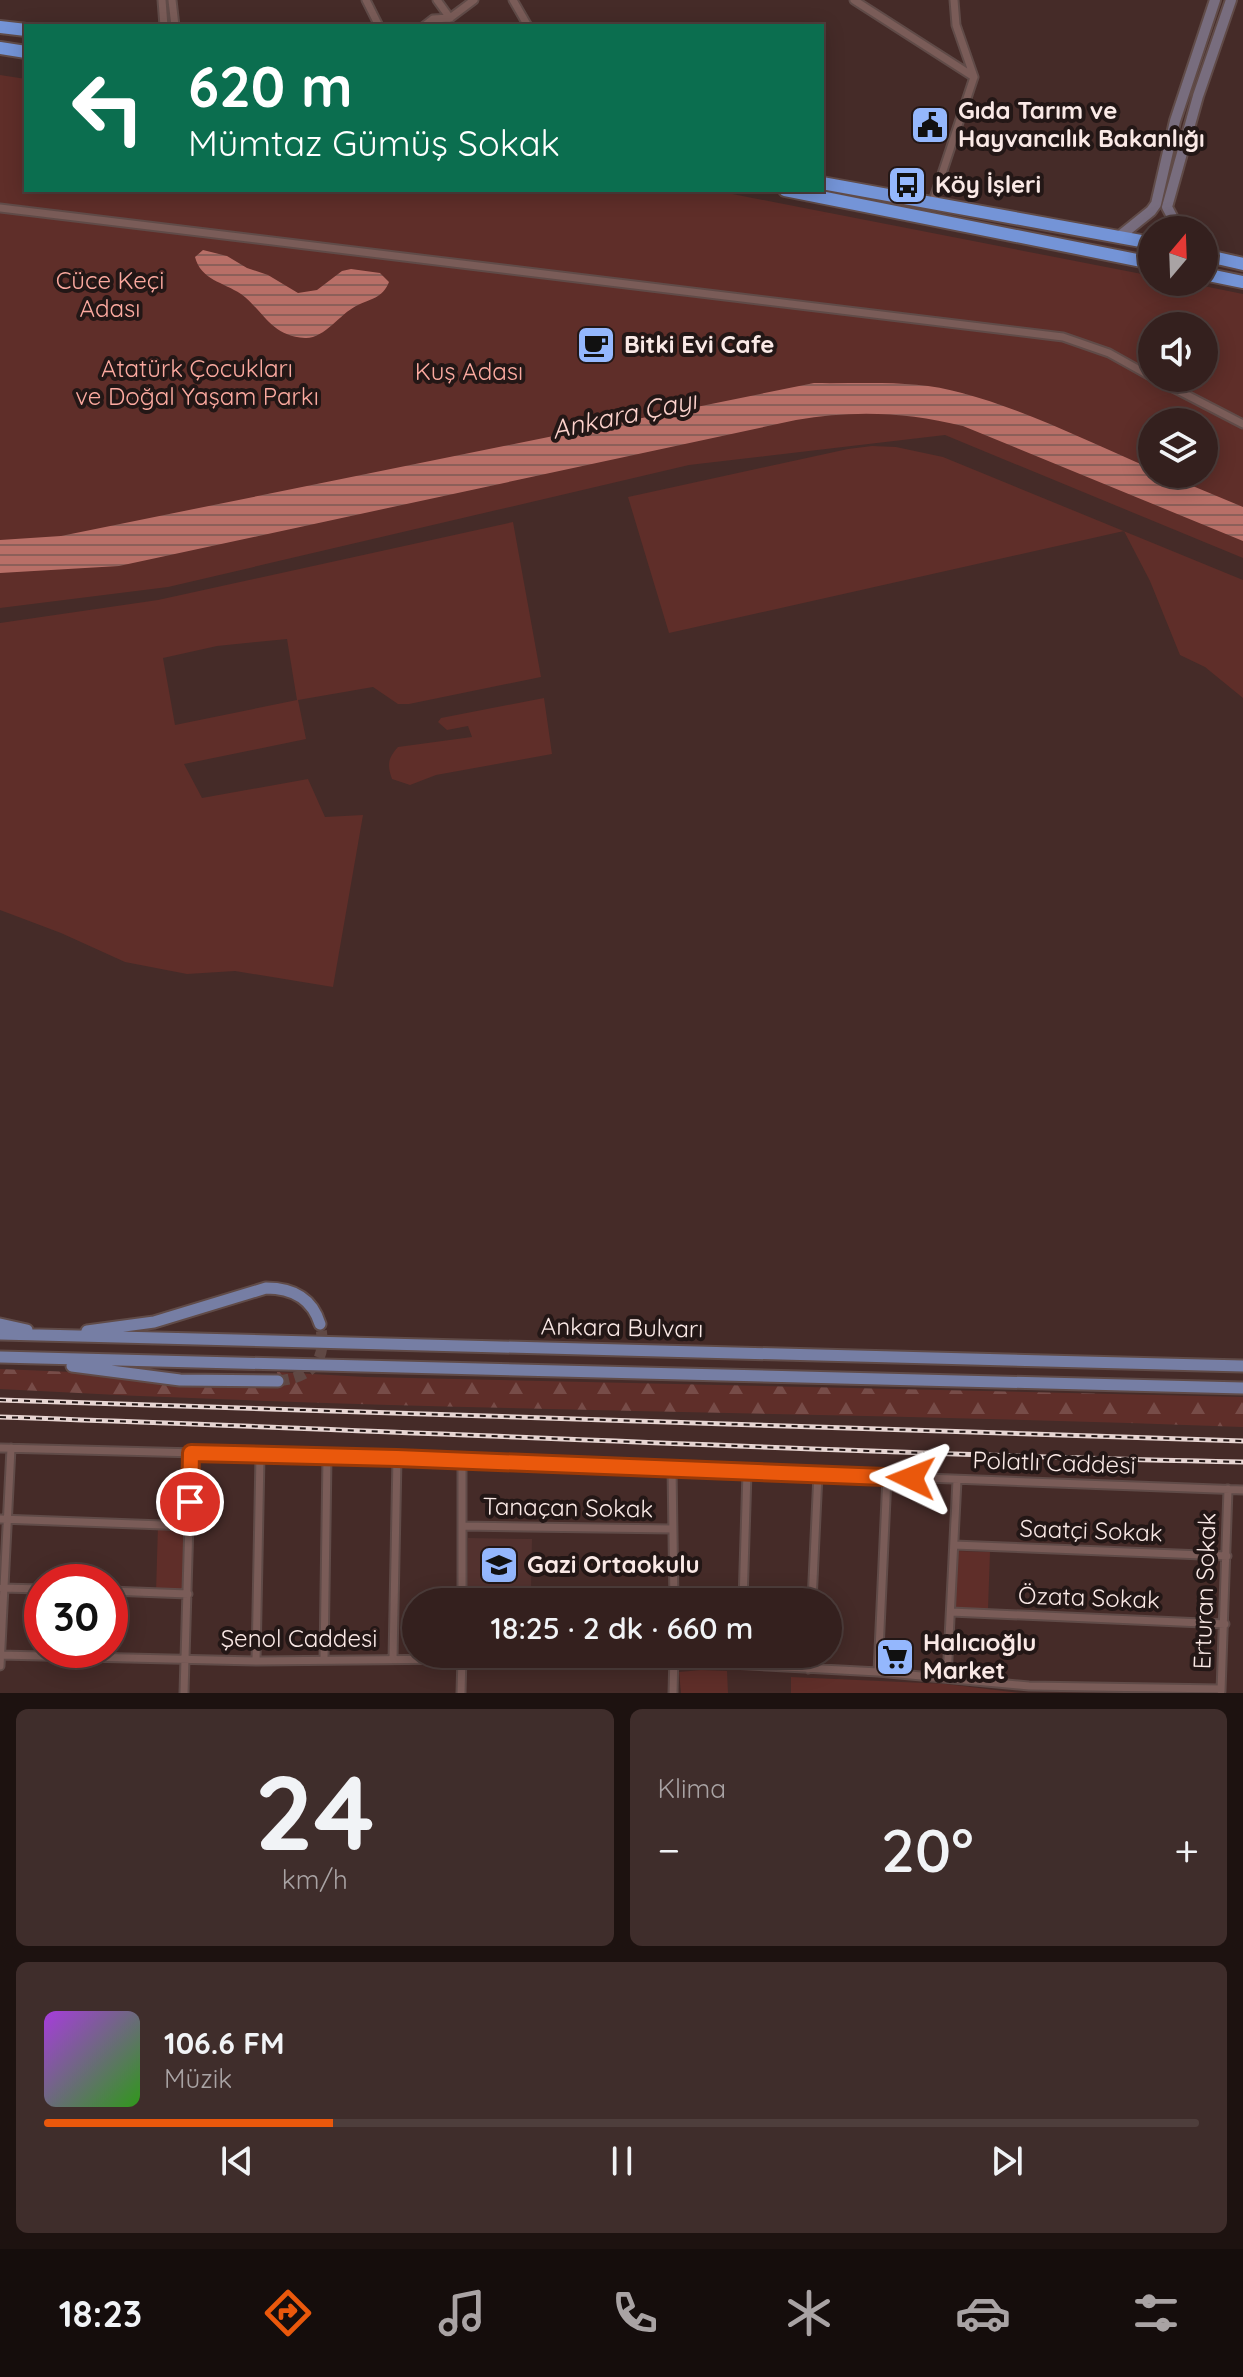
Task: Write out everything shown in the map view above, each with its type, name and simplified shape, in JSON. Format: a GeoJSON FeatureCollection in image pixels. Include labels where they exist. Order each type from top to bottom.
{"type":"FeatureCollection","features":[{"type":"Feature","properties":{"kind":"highway"},"geometry":{"type":"LineString","coordinates":[[0,27],[24,30]]}},
{"type":"Feature","properties":{"kind":"highway"},"geometry":{"type":"LineString","coordinates":[[0,48],[24,52]]}},
{"type":"Feature","properties":{"kind":"highway"},"geometry":{"type":"LineString","coordinates":[[824,183],[1138,240]]}},
{"type":"Feature","properties":{"kind":"highway"},"geometry":{"type":"LineString","coordinates":[[795,192],[1138,260]]}},
{"type":"Feature","properties":{"kind":"highway"},"geometry":{"type":"LineString","coordinates":[[1218,258],[1243,264]]}},
{"type":"Feature","properties":{"kind":"highway"},"geometry":{"type":"LineString","coordinates":[[1218,277],[1243,282]]}},
{"type":"Feature","properties":{"kind":"main road"},"geometry":{"type":"LineString","coordinates":[[1120,236],[1156,204],[1175,121],[1215,0]]}},
{"type":"Feature","properties":{"kind":"main road"},"geometry":{"type":"LineString","coordinates":[[1172,216],[1167,207],[1198,96],[1231,0]]}},
{"type":"Feature","properties":{"kind":"main road"},"geometry":{"type":"LineString","coordinates":[[1156,204],[1167,207]]}},
{"type":"Feature","properties":{"kind":"main road"},"geometry":{"type":"LineString","coordinates":[[0,1324],[53,1336],[154,1322],[266,1288],[298,1294],[314,1309],[320,1324]]}},
{"type":"Feature","properties":{"kind":"main road","name":"Ankara Bulvarı"},"geometry":{"type":"LineString","coordinates":[[0,1334],[1243,1366]]}},
{"type":"Feature","properties":{"kind":"main road"},"geometry":{"type":"LineString","coordinates":[[0,1358],[180,1380],[278,1381]]}},
{"type":"Feature","properties":{"kind":"main road","name":"Ankara Bulvarı"},"geometry":{"type":"LineString","coordinates":[[0,1358],[1243,1388]]}},
{"type":"Feature","properties":{"kind":"street"},"geometry":{"type":"LineString","coordinates":[[162,0],[164,24]]}},
{"type":"Feature","properties":{"kind":"street"},"geometry":{"type":"LineString","coordinates":[[172,0],[175,24]]}},
{"type":"Feature","properties":{"kind":"street"},"geometry":{"type":"LineString","coordinates":[[366,0],[378,24]]}},
{"type":"Feature","properties":{"kind":"street"},"geometry":{"type":"LineString","coordinates":[[437,0],[450,18]]}},
{"type":"Feature","properties":{"kind":"street"},"geometry":{"type":"LineString","coordinates":[[427,24],[433,19],[450,18],[474,0]]}},
{"type":"Feature","properties":{"kind":"street"},"geometry":{"type":"LineString","coordinates":[[513,0],[527,24]]}},
{"type":"Feature","properties":{"kind":"street"},"geometry":{"type":"LineString","coordinates":[[854,0],[974,77]]}},
{"type":"Feature","properties":{"kind":"street"},"geometry":{"type":"LineString","coordinates":[[932,204],[974,77],[956,25],[954,0]]}},
{"type":"Feature","properties":{"kind":"street"},"geometry":{"type":"LineString","coordinates":[[0,208],[1063,337],[1109,353],[1138,369]]}},
{"type":"Feature","properties":{"kind":"street"},"geometry":{"type":"LineString","coordinates":[[1182,392],[1243,424]]}},
{"type":"Feature","properties":{"kind":"street","name":"Polatlı Caddesi"},"geometry":{"type":"LineString","coordinates":[[0,1448],[397,1458],[1243,1490]]}},
{"type":"Feature","properties":{"kind":"street"},"geometry":{"type":"LineString","coordinates":[[0,1666],[4,1520],[11,1448]]}},
{"type":"Feature","properties":{"kind":"street"},"geometry":{"type":"LineString","coordinates":[[184,1693],[191,1453]]}},
{"type":"Feature","properties":{"kind":"street"},"geometry":{"type":"LineString","coordinates":[[256,1661],[260,1456]]}},
{"type":"Feature","properties":{"kind":"street"},"geometry":{"type":"LineString","coordinates":[[324,1660],[327,1457]]}},
{"type":"Feature","properties":{"kind":"street"},"geometry":{"type":"LineString","coordinates":[[393,1659],[397,1458]]}},
{"type":"Feature","properties":{"kind":"street"},"geometry":{"type":"LineString","coordinates":[[462,1461],[462,1588]]}},
{"type":"Feature","properties":{"kind":"street"},"geometry":{"type":"LineString","coordinates":[[672,1468],[674,1588]]}},
{"type":"Feature","properties":{"kind":"street"},"geometry":{"type":"LineString","coordinates":[[743,1588],[747,1472]]}},
{"type":"Feature","properties":{"kind":"street"},"geometry":{"type":"LineString","coordinates":[[813,1588],[818,1474]]}},
{"type":"Feature","properties":{"kind":"street"},"geometry":{"type":"LineString","coordinates":[[878,1672],[887,1477]]}},
{"type":"Feature","properties":{"kind":"street"},"geometry":{"type":"LineString","coordinates":[[947,1678],[957,1480]]}},
{"type":"Feature","properties":{"kind":"street","name":"Erturan Sokak"},"geometry":{"type":"LineString","coordinates":[[1221,1691],[1228,1489]]}},
{"type":"Feature","properties":{"kind":"street"},"geometry":{"type":"LineString","coordinates":[[4,1520],[190,1526]]}},
{"type":"Feature","properties":{"kind":"street","name":"Tanaçan Sokak"},"geometry":{"type":"LineString","coordinates":[[462,1526],[673,1529]]}},
{"type":"Feature","properties":{"kind":"street","name":"Saatçi Sokak"},"geometry":{"type":"LineString","coordinates":[[954,1545],[1227,1556]]}},
{"type":"Feature","properties":{"kind":"street"},"geometry":{"type":"LineString","coordinates":[[2,1588],[24,1589]]}},
{"type":"Feature","properties":{"kind":"street"},"geometry":{"type":"LineString","coordinates":[[128,1592],[188,1594]]}},
{"type":"Feature","properties":{"kind":"street","name":"Özata Sokak"},"geometry":{"type":"LineString","coordinates":[[951,1612],[1225,1624]]}},
{"type":"Feature","properties":{"kind":"street","name":"Şenol Caddesi"},"geometry":{"type":"LineString","coordinates":[[0,1655],[256,1661],[402,1659]]}},
{"type":"Feature","properties":{"kind":"street"},"geometry":{"type":"LineString","coordinates":[[461,1693],[462,1668]]}},
{"type":"Feature","properties":{"kind":"street"},"geometry":{"type":"LineString","coordinates":[[673,1693],[674,1668]]}},
{"type":"Feature","properties":{"kind":"street","name":"Şenol Caddesi"},"geometry":{"type":"LineString","coordinates":[[802,1668],[947,1678],[1029,1690],[1221,1691]]}},
{"type":"Feature","properties":{"kind":"shaded area"},"geometry":{"type":"Polygon","coordinates":[[[203,250],[227,256],[298,293],[317,290],[342,271],[351,269],[380,273],[389,282],[380,295],[356,306],[319,335],[305,338],[293,336],[275,328],[241,294],[202,271],[195,257],[203,250]]]}},
{"type":"Feature","properties":{"kind":"shaded area"},"geometry":{"type":"Polygon","coordinates":[[[814,383],[889,383],[962,393],[1010,408],[1138,463],[1138,488],[1198,488],[1243,507],[1243,541],[963,426],[900,415],[859,414],[796,420],[119,566],[0,573],[0,540],[61,536],[814,383]]]}},
{"type":"Feature","properties":{"kind":"shaded area","name":"Gazi Ortaokulu"},"geometry":{"type":"Polygon","coordinates":[[[468,1538],[532,1539],[531,1588],[467,1588],[468,1538]]]}},
{"type":"Feature","properties":{"kind":"green space","name":"Atatürk Çocukları ve Doğal Yaşam Parkı"},"geometry":{"type":"Polygon","coordinates":[[[0,75],[24,79],[24,192],[722,192],[1138,273],[1138,296],[1218,296],[1218,289],[1243,294],[1243,558],[945,435],[689,465],[168,587],[0,608],[0,75]]]}},
{"type":"Feature","properties":{"kind":"green space"},"geometry":{"type":"Polygon","coordinates":[[[872,446],[896,447],[943,457],[1124,531],[669,633],[628,497],[872,446]]]}},
{"type":"Feature","properties":{"kind":"green space"},"geometry":{"type":"Polygon","coordinates":[[[513,522],[541,677],[409,704],[398,704],[373,687],[298,700],[306,739],[184,764],[202,798],[308,779],[325,817],[363,815],[333,987],[235,971],[187,974],[125,962],[0,910],[0,623],[158,600],[513,522]],[[287,639],[217,646],[163,658],[175,725],[297,700],[287,639]]]}},
{"type":"Feature","properties":{"kind":"green space"},"geometry":{"type":"Polygon","coordinates":[[[1124,531],[1243,580],[1243,698],[1205,667],[1180,655],[1150,581],[1124,531]]]}},
{"type":"Feature","properties":{"kind":"green space"},"geometry":{"type":"Polygon","coordinates":[[[544,698],[552,754],[436,775],[410,785],[392,779],[389,762],[398,747],[472,737],[468,726],[447,730],[438,722],[441,718],[544,698]]]}},
{"type":"Feature","properties":{"kind":"green space"},"geometry":{"type":"Polygon","coordinates":[[[0,1369],[96,1373],[173,1386],[280,1387],[277,1372],[365,1377],[1243,1397],[1243,1427],[155,1397],[0,1389],[0,1369]]]}},
{"type":"Feature","properties":{"kind":"green space"},"geometry":{"type":"Polygon","coordinates":[[[158,1525],[190,1526],[188,1594],[156,1593],[158,1525]]]}},
{"type":"Feature","properties":{"kind":"green space"},"geometry":{"type":"Polygon","coordinates":[[[957,1551],[990,1552],[988,1609],[954,1608],[957,1551]]]}},
{"type":"Feature","properties":{"kind":"green space"},"geometry":{"type":"Polygon","coordinates":[[[727,1671],[728,1693],[681,1693],[679,1672],[727,1671]]]}},
{"type":"Feature","properties":{"kind":"green space"},"geometry":{"type":"Polygon","coordinates":[[[791,1677],[946,1684],[1021,1693],[791,1693],[791,1677]]]}},
{"type":"Feature","properties":{"kind":"tunnel"},"geometry":{"type":"LineString","coordinates":[[278,1381],[301,1375],[316,1364],[322,1347],[320,1324]]}},
{"type":"Feature","properties":{"kind":"railway"},"geometry":{"type":"LineString","coordinates":[[0,1400],[1243,1441]]}},
{"type":"Feature","properties":{"kind":"railway"},"geometry":{"type":"LineString","coordinates":[[0,1417],[1243,1462]]}},
{"type":"Feature","properties":{"kind":"place","name":"Gıda Tarım ve Hayvancılık Bakanlığı"},"geometry":{"type":"Point","coordinates":[930,125]}},
{"type":"Feature","properties":{"kind":"place","name":"Köy İşleri"},"geometry":{"type":"Point","coordinates":[907,185]}},
{"type":"Feature","properties":{"kind":"place","name":"Bitki Evi Cafe"},"geometry":{"type":"Point","coordinates":[596,345]}},
{"type":"Feature","properties":{"kind":"place","name":"Gazi Ortaokulu"},"geometry":{"type":"Point","coordinates":[499,1565]}},
{"type":"Feature","properties":{"kind":"place","name":"Halıcıoğlu Market"},"geometry":{"type":"Point","coordinates":[895,1657]}},
{"type":"Feature","properties":{"kind":"route"},"geometry":{"type":"LineString","coordinates":[[190,1502],[191,1453],[911,1478]]}},
{"type":"Feature","properties":{"kind":"park label","name":"Cüce Keçi Adası"},"geometry":{"type":"Point","coordinates":[110,295]}},
{"type":"Feature","properties":{"kind":"park label","name":"Kuş Adası"},"geometry":{"type":"Point","coordinates":[469,372]}},
{"type":"Feature","properties":{"kind":"water label","name":"Ankara Çayı"},"geometry":{"type":"Point","coordinates":[624,415]}}]}
